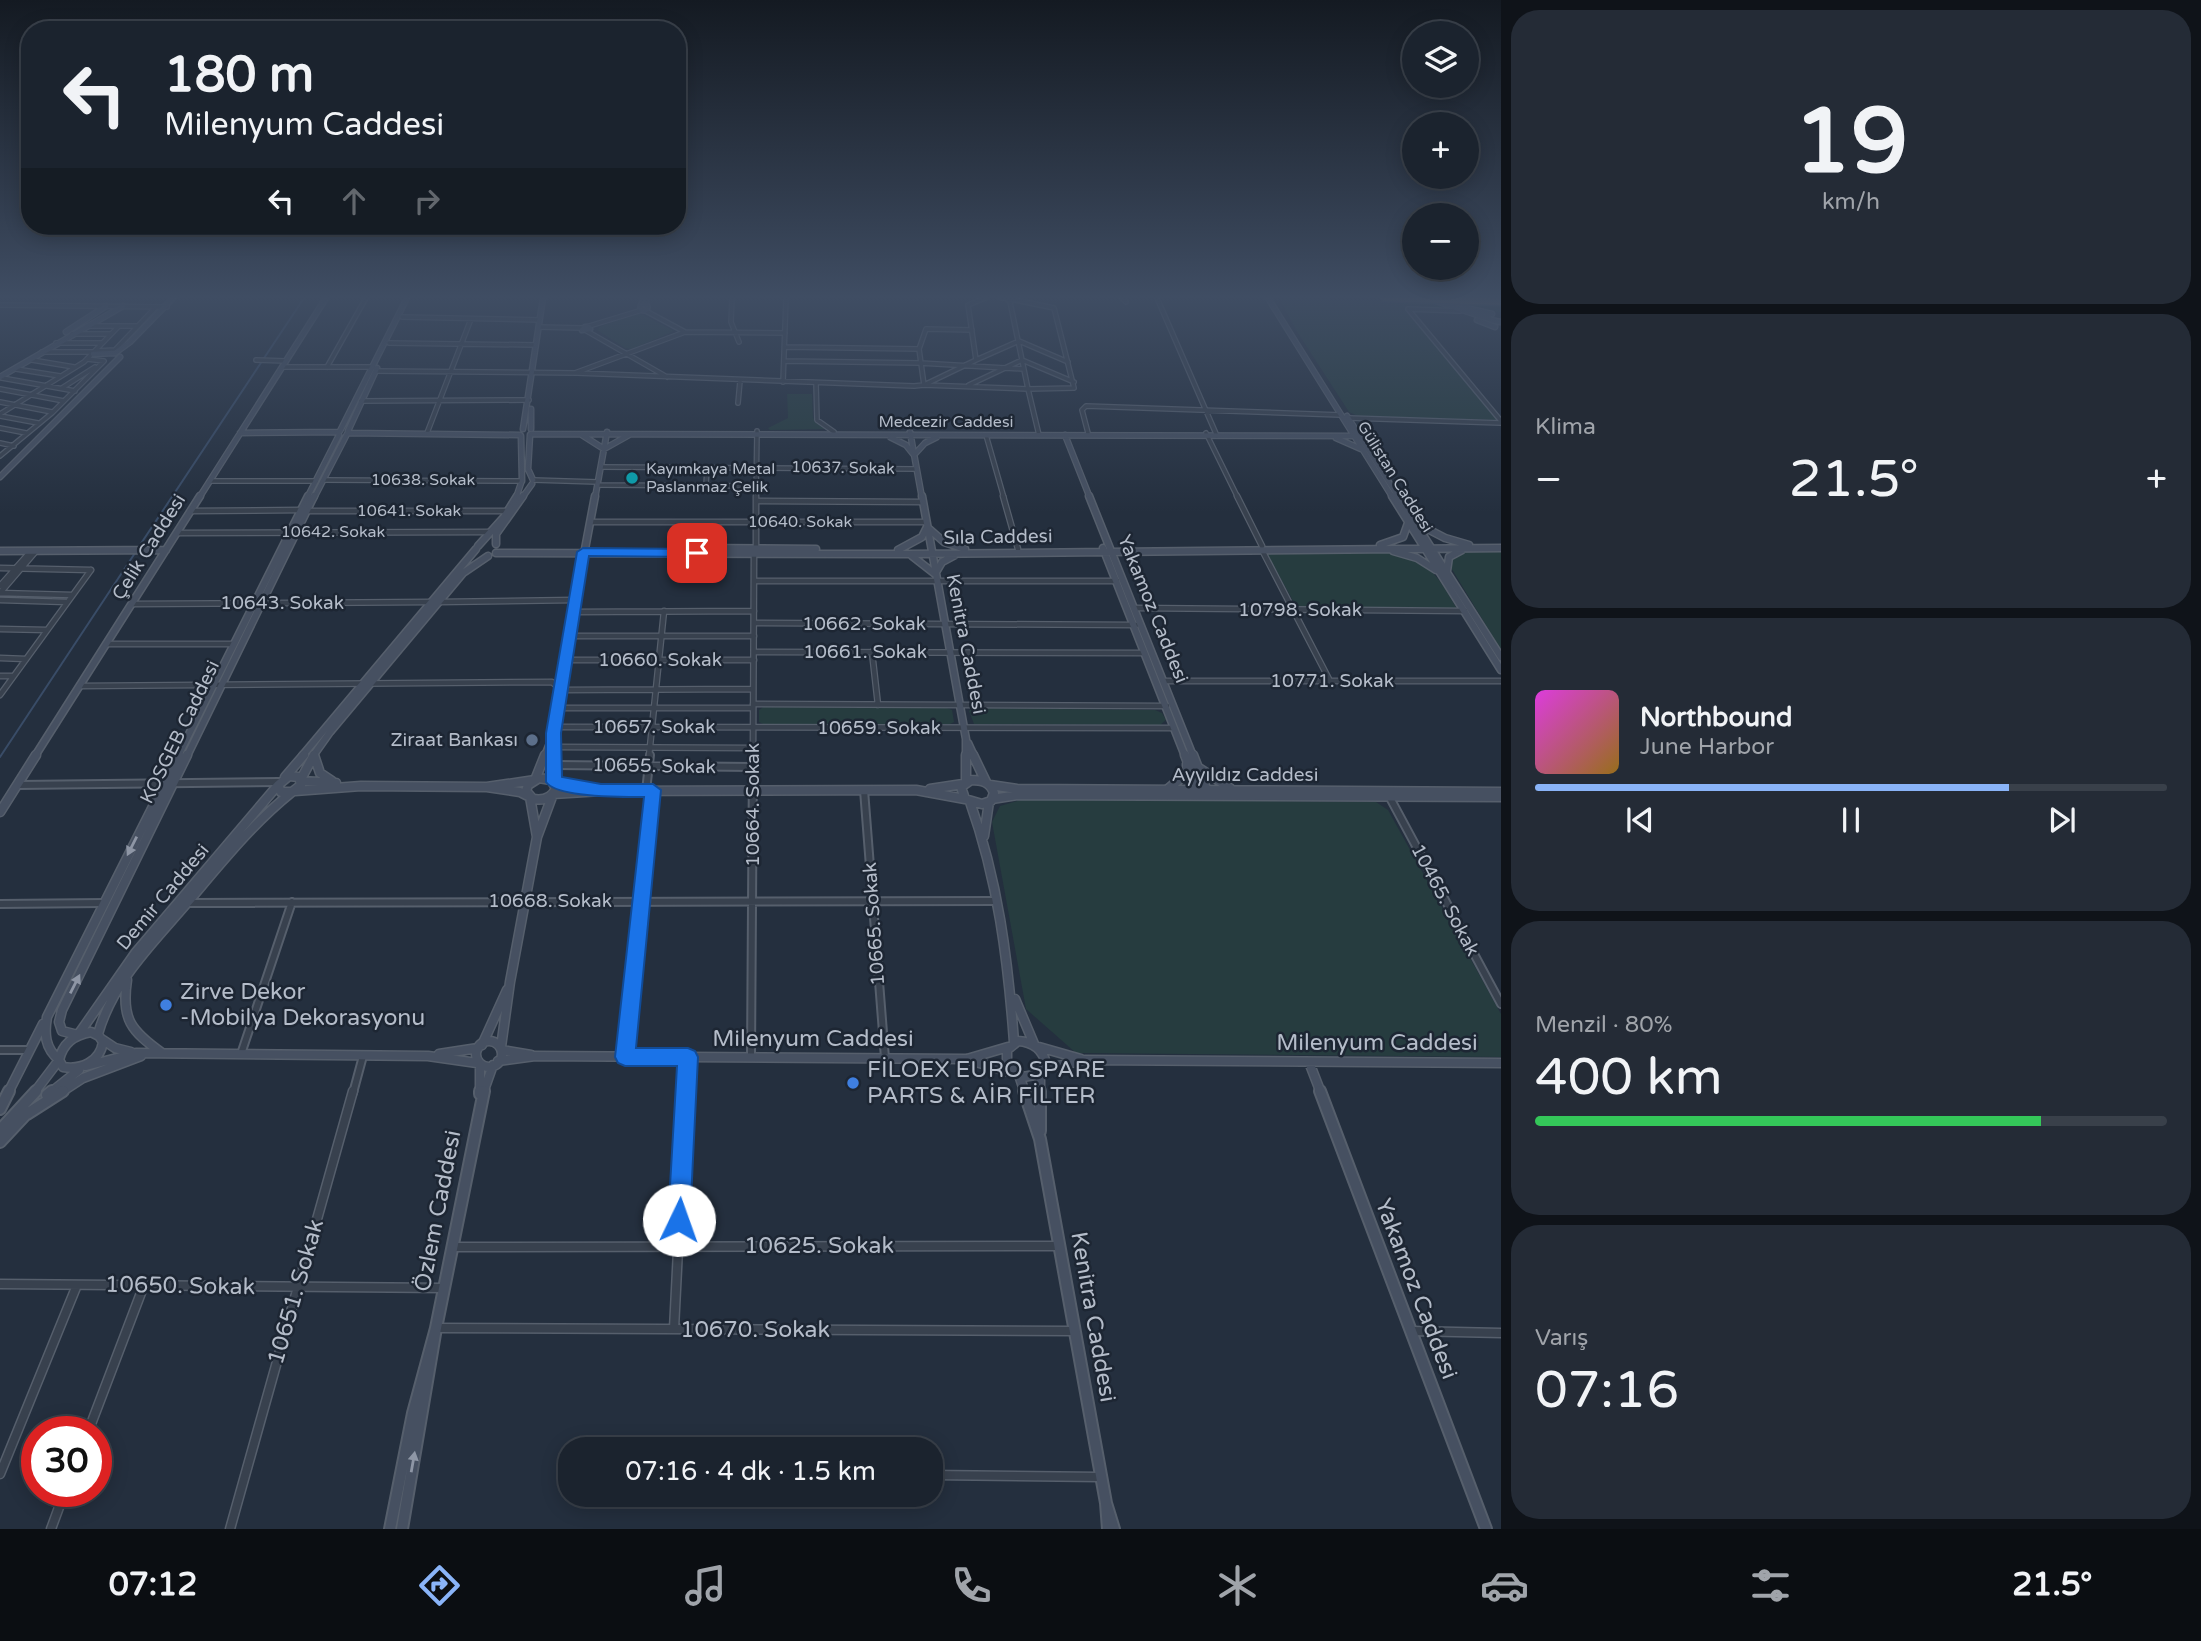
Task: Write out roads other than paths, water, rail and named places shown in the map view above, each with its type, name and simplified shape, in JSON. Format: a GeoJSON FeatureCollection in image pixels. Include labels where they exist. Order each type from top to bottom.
{"type":"FeatureCollection","features":[{"type":"Feature","properties":{"kind":"street"},"geometry":{"type":"LineString","coordinates":[[18,369],[60,376]]}},
{"type":"Feature","properties":{"kind":"street"},"geometry":{"type":"LineString","coordinates":[[0,415],[72,369]]}},
{"type":"Feature","properties":{"kind":"street"},"geometry":{"type":"LineString","coordinates":[[61,388],[92,369]]}},
{"type":"Feature","properties":{"kind":"street"},"geometry":{"type":"LineString","coordinates":[[0,456],[53,412],[97,369]]}},
{"type":"Feature","properties":{"kind":"street"},"geometry":{"type":"LineString","coordinates":[[0,475],[102,369]]}},
{"type":"Feature","properties":{"kind":"street","name":"Çelik Caddesi"},"geometry":{"type":"LineString","coordinates":[[0,812],[281,369]]}},
{"type":"Feature","properties":{"kind":"street","name":"KOSGEB Caddesi"},"geometry":{"type":"LineString","coordinates":[[344,432],[375,369]]}},
{"type":"Feature","properties":{"kind":"street","name":"KOSGEB Caddesi"},"geometry":{"type":"LineString","coordinates":[[78,1035],[67,1033],[60,1027],[62,1010],[375,369]]}},
{"type":"Feature","properties":{"kind":"street"},"geometry":{"type":"LineString","coordinates":[[402,369],[1071,390],[1074,388],[1074,382],[1070,369]]}},
{"type":"Feature","properties":{"kind":"street"},"geometry":{"type":"LineString","coordinates":[[533,482],[528,469],[535,369]]}},
{"type":"Feature","properties":{"kind":"street"},"geometry":{"type":"LineString","coordinates":[[535,369],[521,432],[521,482],[757,486]]}},
{"type":"Feature","properties":{"kind":"street"},"geometry":{"type":"LineString","coordinates":[[573,374],[586,369]]}},
{"type":"Feature","properties":{"kind":"street"},"geometry":{"type":"LineString","coordinates":[[654,369],[670,379]]}},
{"type":"Feature","properties":{"kind":"street"},"geometry":{"type":"LineString","coordinates":[[783,382],[784,369]]}},
{"type":"Feature","properties":{"kind":"street"},"geometry":{"type":"LineString","coordinates":[[921,369],[924,385]]}},
{"type":"Feature","properties":{"kind":"street"},"geometry":{"type":"LineString","coordinates":[[924,385],[956,369]]}},
{"type":"Feature","properties":{"kind":"street"},"geometry":{"type":"LineString","coordinates":[[966,386],[1001,369]]}},
{"type":"Feature","properties":{"kind":"street"},"geometry":{"type":"LineString","coordinates":[[1023,369],[1039,434]]}},
{"type":"Feature","properties":{"kind":"street"},"geometry":{"type":"LineString","coordinates":[[1044,369],[1074,382]]}},
{"type":"Feature","properties":{"kind":"street"},"geometry":{"type":"LineString","coordinates":[[1187,369],[1216,434]]}},
{"type":"Feature","properties":{"kind":"street","name":"Gülistan Caddesi"},"geometry":{"type":"LineString","coordinates":[[1315,369],[1416,522],[1428,547]]}},
{"type":"Feature","properties":{"kind":"street"},"geometry":{"type":"LineString","coordinates":[[1458,369],[1501,422]]}},
{"type":"Feature","properties":{"kind":"street"},"geometry":{"type":"LineString","coordinates":[[427,432],[451,370]]}},
{"type":"Feature","properties":{"kind":"street"},"geometry":{"type":"LineString","coordinates":[[1,376],[75,391]]}},
{"type":"Feature","properties":{"kind":"street"},"geometry":{"type":"LineString","coordinates":[[738,403],[740,381]]}},
{"type":"Feature","properties":{"kind":"street"},"geometry":{"type":"LineString","coordinates":[[816,383],[817,420],[834,432]]}},
{"type":"Feature","properties":{"kind":"street"},"geometry":{"type":"LineString","coordinates":[[0,389],[64,401]]}},
{"type":"Feature","properties":{"kind":"street"},"geometry":{"type":"LineString","coordinates":[[361,401],[528,400]]}},
{"type":"Feature","properties":{"kind":"street"},"geometry":{"type":"LineString","coordinates":[[0,402],[53,412]]}},
{"type":"Feature","properties":{"kind":"street"},"geometry":{"type":"LineString","coordinates":[[1088,433],[1083,407],[1204,409],[1501,422]]}},
{"type":"Feature","properties":{"kind":"street"},"geometry":{"type":"LineString","coordinates":[[0,415],[38,423]]}},
{"type":"Feature","properties":{"kind":"street"},"geometry":{"type":"LineString","coordinates":[[1326,433],[1341,428],[1345,417]]}},
{"type":"Feature","properties":{"kind":"street"},"geometry":{"type":"LineString","coordinates":[[0,428],[26,433]]}},
{"type":"Feature","properties":{"kind":"street"},"geometry":{"type":"LineString","coordinates":[[240,433],[531,432]]}},
{"type":"Feature","properties":{"kind":"street","name":"Medcezir Caddesi"},"geometry":{"type":"LineString","coordinates":[[531,432],[1207,434]]}},
{"type":"Feature","properties":{"kind":"street","name":"Medcezir Caddesi"},"geometry":{"type":"LineString","coordinates":[[531,432],[1356,434]]}},
{"type":"Feature","properties":{"kind":"street"},"geometry":{"type":"LineString","coordinates":[[537,837],[534,810],[527,788],[535,780],[554,730],[607,432]]}},
{"type":"Feature","properties":{"kind":"street"},"geometry":{"type":"LineString","coordinates":[[575,433],[604,449]]}},
{"type":"Feature","properties":{"kind":"street"},"geometry":{"type":"LineString","coordinates":[[604,449],[635,433]]}},
{"type":"Feature","properties":{"kind":"street","name":"10664. Sokak"},"geometry":{"type":"LineString","coordinates":[[751,1058],[757,433]]}},
{"type":"Feature","properties":{"kind":"street","name":"Kenitra Caddesi"},"geometry":{"type":"LineString","coordinates":[[910,433],[966,739]]}},
{"type":"Feature","properties":{"kind":"street"},"geometry":{"type":"LineString","coordinates":[[1207,434],[1330,681]]}},
{"type":"Feature","properties":{"kind":"street","name":"Medcezir Caddesi"},"geometry":{"type":"LineString","coordinates":[[1216,434],[1356,434]]}},
{"type":"Feature","properties":{"kind":"street","name":"Gülistan Caddesi"},"geometry":{"type":"LineString","coordinates":[[1356,434],[1363,451],[1408,522],[1428,547],[1501,657]]}},
{"type":"Feature","properties":{"kind":"street"},"geometry":{"type":"LineString","coordinates":[[875,435],[899,441],[914,455],[925,443],[947,435]]}},
{"type":"Feature","properties":{"kind":"street"},"geometry":{"type":"LineString","coordinates":[[986,435],[1018,549]]}},
{"type":"Feature","properties":{"kind":"street","name":"Yakamoz Caddesi"},"geometry":{"type":"LineString","coordinates":[[1065,435],[1116,581],[1163,681],[1174,728],[1203,793]]}},
{"type":"Feature","properties":{"kind":"street"},"geometry":{"type":"LineString","coordinates":[[1315,436],[1341,439],[1363,451]]}},
{"type":"Feature","properties":{"kind":"street"},"geometry":{"type":"LineString","coordinates":[[0,443],[14,446]]}},
{"type":"Feature","properties":{"kind":"street","name":"10637. Sokak"},"geometry":{"type":"LineString","coordinates":[[601,467],[916,469]]}},
{"type":"Feature","properties":{"kind":"street"},"geometry":{"type":"LineString","coordinates":[[706,486],[707,467]]}},
{"type":"Feature","properties":{"kind":"street","name":"10638. Sokak"},"geometry":{"type":"LineString","coordinates":[[209,481],[521,482]]}},
{"type":"Feature","properties":{"kind":"street","name":"Demir Caddesi"},"geometry":{"type":"LineString","coordinates":[[100,1037],[104,1010],[127,976],[252,827],[294,791],[314,754],[508,511],[518,495],[521,482]]}},
{"type":"Feature","properties":{"kind":"street"},"geometry":{"type":"LineString","coordinates":[[497,548],[496,534],[533,482]]}},
{"type":"Feature","properties":{"kind":"street"},"geometry":{"type":"LineString","coordinates":[[756,501],[922,502]]}},
{"type":"Feature","properties":{"kind":"street","name":"10641. Sokak"},"geometry":{"type":"LineString","coordinates":[[190,511],[508,511]]}},
{"type":"Feature","properties":{"kind":"street","name":"10640. Sokak"},"geometry":{"type":"LineString","coordinates":[[590,522],[927,525]]}},
{"type":"Feature","properties":{"kind":"street"},"geometry":{"type":"LineString","coordinates":[[1378,546],[1401,539],[1408,529],[1408,522]]}},
{"type":"Feature","properties":{"kind":"street"},"geometry":{"type":"LineString","coordinates":[[1416,522],[1469,547]]}},
{"type":"Feature","properties":{"kind":"street"},"geometry":{"type":"LineString","coordinates":[[898,550],[922,537],[927,525],[939,539],[964,551]]}},
{"type":"Feature","properties":{"kind":"street","name":"10642. Sokak"},"geometry":{"type":"LineString","coordinates":[[177,533],[490,532]]}},
{"type":"Feature","properties":{"kind":"street"},"geometry":{"type":"LineString","coordinates":[[488,556],[478,554],[477,547],[487,542],[497,548]]}},
{"type":"Feature","properties":{"kind":"street"},"geometry":{"type":"LineString","coordinates":[[1378,546],[1417,558],[1444,572],[1449,557],[1469,547]]}},
{"type":"Feature","properties":{"kind":"street","name":"Sıla Caddesi"},"geometry":{"type":"LineString","coordinates":[[497,548],[909,554],[1378,546],[1501,547]]}},
{"type":"Feature","properties":{"kind":"street","name":"Demir Caddesi"},"geometry":{"type":"LineString","coordinates":[[435,602],[467,569],[497,548]]}},
{"type":"Feature","properties":{"kind":"street"},"geometry":{"type":"LineString","coordinates":[[0,552],[142,553],[166,550]]}},
{"type":"Feature","properties":{"kind":"street"},"geometry":{"type":"LineString","coordinates":[[936,577],[942,562],[964,551],[1107,550]]}},
{"type":"Feature","properties":{"kind":"street","name":"Yakamoz Caddesi"},"geometry":{"type":"LineString","coordinates":[[1107,550],[1135,608],[1144,653],[1195,763],[1203,793]]}},
{"type":"Feature","properties":{"kind":"street"},"geometry":{"type":"LineString","coordinates":[[755,551],[932,552]]}},
{"type":"Feature","properties":{"kind":"street"},"geometry":{"type":"LineString","coordinates":[[0,593],[32,552]]}},
{"type":"Feature","properties":{"kind":"street"},"geometry":{"type":"LineString","coordinates":[[142,553],[161,558]]}},
{"type":"Feature","properties":{"kind":"street"},"geometry":{"type":"LineString","coordinates":[[909,554],[917,558],[936,577]]}},
{"type":"Feature","properties":{"kind":"street"},"geometry":{"type":"LineString","coordinates":[[0,568],[91,570],[0,695]]}},
{"type":"Feature","properties":{"kind":"street"},"geometry":{"type":"LineString","coordinates":[[0,586],[19,568]]}},
{"type":"Feature","properties":{"kind":"street","name":"Gülistan Caddesi"},"geometry":{"type":"LineString","coordinates":[[1444,572],[1501,670]]}},
{"type":"Feature","properties":{"kind":"street"},"geometry":{"type":"LineString","coordinates":[[754,580],[936,577],[1116,581]]}},
{"type":"Feature","properties":{"kind":"street"},"geometry":{"type":"LineString","coordinates":[[0,593],[72,595]]}},
{"type":"Feature","properties":{"kind":"street"},"geometry":{"type":"LineString","coordinates":[[0,600],[67,602]]}},
{"type":"Feature","properties":{"kind":"street","name":"10643. Sokak"},"geometry":{"type":"LineString","coordinates":[[132,604],[575,600]]}},
{"type":"Feature","properties":{"kind":"street","name":"KOSGEB Caddesi"},"geometry":{"type":"LineString","coordinates":[[0,1109],[212,686],[259,603]]}},
{"type":"Feature","properties":{"kind":"street","name":"10798. Sokak"},"geometry":{"type":"LineString","coordinates":[[1135,608],[1465,611]]}},
{"type":"Feature","properties":{"kind":"street"},"geometry":{"type":"LineString","coordinates":[[625,1057],[642,901],[650,790],[650,747],[664,611]]}},
{"type":"Feature","properties":{"kind":"street"},"geometry":{"type":"LineString","coordinates":[[573,612],[754,611]]}},
{"type":"Feature","properties":{"kind":"street","name":"10662. Sokak"},"geometry":{"type":"LineString","coordinates":[[754,623],[1138,625]]}},
{"type":"Feature","properties":{"kind":"street"},"geometry":{"type":"LineString","coordinates":[[0,629],[47,631]]}},
{"type":"Feature","properties":{"kind":"street"},"geometry":{"type":"LineString","coordinates":[[569,636],[754,636]]}},
{"type":"Feature","properties":{"kind":"street"},"geometry":{"type":"LineString","coordinates":[[106,644],[234,644]]}},
{"type":"Feature","properties":{"kind":"street","name":"10661. Sokak"},"geometry":{"type":"LineString","coordinates":[[754,652],[1144,653]]}},
{"type":"Feature","properties":{"kind":"street"},"geometry":{"type":"LineString","coordinates":[[872,652],[878,705]]}},
{"type":"Feature","properties":{"kind":"street"},"geometry":{"type":"LineString","coordinates":[[0,658],[26,659]]}},
{"type":"Feature","properties":{"kind":"street","name":"10660. Sokak"},"geometry":{"type":"LineString","coordinates":[[565,660],[754,660]]}},
{"type":"Feature","properties":{"kind":"street"},"geometry":{"type":"LineString","coordinates":[[0,676],[13,676]]}},
{"type":"Feature","properties":{"kind":"street","name":"10771. Sokak"},"geometry":{"type":"LineString","coordinates":[[1163,681],[1501,681]]}},
{"type":"Feature","properties":{"kind":"street"},"geometry":{"type":"LineString","coordinates":[[80,686],[552,682],[561,690],[753,689]]}},
{"type":"Feature","properties":{"kind":"street","name":"Demir Caddesi"},"geometry":{"type":"LineString","coordinates":[[78,1035],[136,952],[280,781],[367,685]]}},
{"type":"Feature","properties":{"kind":"street","name":"10659. Sokak"},"geometry":{"type":"LineString","coordinates":[[558,708],[1169,706]]}},
{"type":"Feature","properties":{"kind":"street","name":"10659. Sokak"},"geometry":{"type":"LineString","coordinates":[[753,727],[1174,728]]}},
{"type":"Feature","properties":{"kind":"street","name":"10657. Sokak"},"geometry":{"type":"LineString","coordinates":[[554,730],[753,727]]}},
{"type":"Feature","properties":{"kind":"street"},"geometry":{"type":"LineString","coordinates":[[496,1063],[502,1048],[510,982],[537,837],[556,788],[554,730]]}},
{"type":"Feature","properties":{"kind":"street"},"geometry":{"type":"LineString","coordinates":[[966,739],[964,783],[960,791],[968,801],[984,837],[1012,992],[1011,1045],[1005,1059],[1018,1074],[1040,1139]]}},
{"type":"Feature","properties":{"kind":"street"},"geometry":{"type":"LineString","coordinates":[[966,739],[994,793],[990,801],[984,837]]}},
{"type":"Feature","properties":{"kind":"street"},"geometry":{"type":"LineString","coordinates":[[555,747],[753,748]]}},
{"type":"Feature","properties":{"kind":"street"},"geometry":{"type":"LineString","coordinates":[[314,754],[320,773],[339,783]]}},
{"type":"Feature","properties":{"kind":"street"},"geometry":{"type":"LineString","coordinates":[[1164,790],[1174,786],[1187,773],[1186,760]]}},
{"type":"Feature","properties":{"kind":"street"},"geometry":{"type":"LineString","coordinates":[[1195,763],[1211,778],[1238,790]]}},
{"type":"Feature","properties":{"kind":"street","name":"10655. Sokak"},"geometry":{"type":"LineString","coordinates":[[555,765],[753,766]]}},
{"type":"Feature","properties":{"kind":"street"},"geometry":{"type":"LineString","coordinates":[[18,785],[174,785],[280,781],[294,775],[302,780],[361,786]]}},
{"type":"Feature","properties":{"kind":"street"},"geometry":{"type":"LineString","coordinates":[[487,788],[543,778],[601,790]]}},
{"type":"Feature","properties":{"kind":"street"},"geometry":{"type":"LineString","coordinates":[[916,790],[976,779],[988,784]]}},
{"type":"Feature","properties":{"kind":"street"},"geometry":{"type":"LineString","coordinates":[[280,781],[281,792],[361,786],[487,788],[520,792],[542,800],[553,794],[601,790],[916,790],[949,794],[982,804],[990,801]]}},
{"type":"Feature","properties":{"kind":"street","name":"Ayyıldız Caddesi"},"geometry":{"type":"LineString","coordinates":[[988,784],[1017,789],[1164,790],[1203,793],[1238,790],[1501,794]]}},
{"type":"Feature","properties":{"kind":"street","name":"10665. Sokak"},"geometry":{"type":"LineString","coordinates":[[864,790],[885,1058]]}},
{"type":"Feature","properties":{"kind":"street","name":"Ayyıldız Caddesi"},"geometry":{"type":"LineString","coordinates":[[990,801],[1018,795],[1501,794]]}},
{"type":"Feature","properties":{"kind":"street","name":"10465. Sokak"},"geometry":{"type":"LineString","coordinates":[[1389,796],[1501,1004]]}},
{"type":"Feature","properties":{"kind":"street","name":"10668. Sokak"},"geometry":{"type":"LineString","coordinates":[[188,902],[996,901]]}},
{"type":"Feature","properties":{"kind":"street"},"geometry":{"type":"LineString","coordinates":[[241,1054],[292,902]]}},
{"type":"Feature","properties":{"kind":"street"},"geometry":{"type":"LineString","coordinates":[[0,904],[104,903]]}},
{"type":"Feature","properties":{"kind":"street"},"geometry":{"type":"LineString","coordinates":[[127,976],[124,1003],[126,1019],[134,1032],[163,1054]]}},
{"type":"Feature","properties":{"kind":"street"},"geometry":{"type":"LineString","coordinates":[[479,1064],[475,1055],[510,982]]}},
{"type":"Feature","properties":{"kind":"street"},"geometry":{"type":"LineString","coordinates":[[1012,992],[1036,1046],[1045,1058],[1042,1072],[1040,1139]]}},
{"type":"Feature","properties":{"kind":"street"},"geometry":{"type":"LineString","coordinates":[[47,1017],[47,1043],[51,1053],[66,1069],[84,1067],[135,1053]]}},
{"type":"Feature","properties":{"kind":"street"},"geometry":{"type":"LineString","coordinates":[[0,1130],[40,1086],[59,1059],[64,1046],[78,1035],[100,1037],[116,1048],[135,1053],[428,1056],[479,1064],[535,1056]]}},
{"type":"Feature","properties":{"kind":"street"},"geometry":{"type":"LineString","coordinates":[[0,1143],[26,1114],[100,1054],[100,1037]]}},
{"type":"Feature","properties":{"kind":"street"},"geometry":{"type":"LineString","coordinates":[[966,1059],[1025,1041],[1085,1060]]}},
{"type":"Feature","properties":{"kind":"street"},"geometry":{"type":"LineString","coordinates":[[428,1056],[495,1042],[502,1048],[535,1056]]}},
{"type":"Feature","properties":{"kind":"street"},"geometry":{"type":"LineString","coordinates":[[0,1050],[29,1050]]}},
{"type":"Feature","properties":{"kind":"street"},"geometry":{"type":"LineString","coordinates":[[26,1114],[90,1074],[149,1053]]}},
{"type":"Feature","properties":{"kind":"street","name":"10651. Sokak"},"geometry":{"type":"LineString","coordinates":[[230,1529],[363,1055]]}},
{"type":"Feature","properties":{"kind":"street","name":"Milenyum Caddesi"},"geometry":{"type":"LineString","coordinates":[[535,1056],[966,1059]]}},
{"type":"Feature","properties":{"kind":"street"},"geometry":{"type":"LineString","coordinates":[[674,1329],[688,1057]]}},
{"type":"Feature","properties":{"kind":"street"},"geometry":{"type":"LineString","coordinates":[[966,1059],[1029,1077],[1085,1060]]}},
{"type":"Feature","properties":{"kind":"street","name":"Milenyum Caddesi"},"geometry":{"type":"LineString","coordinates":[[1085,1060],[1501,1063]]}},
{"type":"Feature","properties":{"kind":"street","name":"Yakamoz Caddesi"},"geometry":{"type":"LineString","coordinates":[[1309,1062],[1486,1529]]}},
{"type":"Feature","properties":{"kind":"street","name":"Özlem Caddesi"},"geometry":{"type":"LineString","coordinates":[[401,1529],[436,1328],[480,1102],[496,1063]]}},
{"type":"Feature","properties":{"kind":"street","name":"Özlem Caddesi"},"geometry":{"type":"LineString","coordinates":[[479,1064],[480,1102]]}},
{"type":"Feature","properties":{"kind":"street","name":"Kenitra Caddesi"},"geometry":{"type":"LineString","coordinates":[[1040,1139],[1100,1477],[1115,1529]]}},
{"type":"Feature","properties":{"kind":"street","name":"10625. Sokak"},"geometry":{"type":"LineString","coordinates":[[452,1247],[1059,1246]]}},
{"type":"Feature","properties":{"kind":"street","name":"10650. Sokak"},"geometry":{"type":"LineString","coordinates":[[0,1284],[444,1288]]}},
{"type":"Feature","properties":{"kind":"street"},"geometry":{"type":"LineString","coordinates":[[0,1474],[77,1285]]}},
{"type":"Feature","properties":{"kind":"street"},"geometry":{"type":"LineString","coordinates":[[94,1416],[144,1285]]}},
{"type":"Feature","properties":{"kind":"street","name":"Özlem Caddesi"},"geometry":{"type":"LineString","coordinates":[[390,1529],[413,1413],[436,1328]]}},
{"type":"Feature","properties":{"kind":"street","name":"10670. Sokak"},"geometry":{"type":"LineString","coordinates":[[436,1328],[1074,1331]]}},
{"type":"Feature","properties":{"kind":"street"},"geometry":{"type":"LineString","coordinates":[[1411,1331],[1501,1333]]}},
{"type":"Feature","properties":{"kind":"street"},"geometry":{"type":"LineString","coordinates":[[943,1475],[1100,1477]]}},
{"type":"Feature","properties":{"kind":"street","name":"Kenitra Caddesi"},"geometry":{"type":"LineString","coordinates":[[1106,1503],[1108,1529]]}},
{"type":"Feature","properties":{"kind":"street"},"geometry":{"type":"LineString","coordinates":[[51,1529],[59,1507]]}},
{"type":"Feature","properties":{"kind":"waterway"},"geometry":{"type":"LineString","coordinates":[[138,548],[257,369]]}},
{"type":"Feature","properties":{"kind":"waterway"},"geometry":{"type":"LineString","coordinates":[[0,757],[135,553]]}},
{"type":"Feature","properties":{"kind":"place","name":"Kayımkaya Metal Paslanmaz Çelik"},"geometry":{"type":"Point","coordinates":[632,478]}},
{"type":"Feature","properties":{"kind":"place","name":"Ziraat Bankası"},"geometry":{"type":"Point","coordinates":[532,740]}},
{"type":"Feature","properties":{"kind":"place","name":"Zirve Dekor -Mobilya Dekorasyonu"},"geometry":{"type":"Point","coordinates":[166,1005]}},
{"type":"Feature","properties":{"kind":"place","name":"FİLOEX EURO SPARE PARTS & AİR FİLTER"},"geometry":{"type":"Point","coordinates":[853,1083]}}]}
